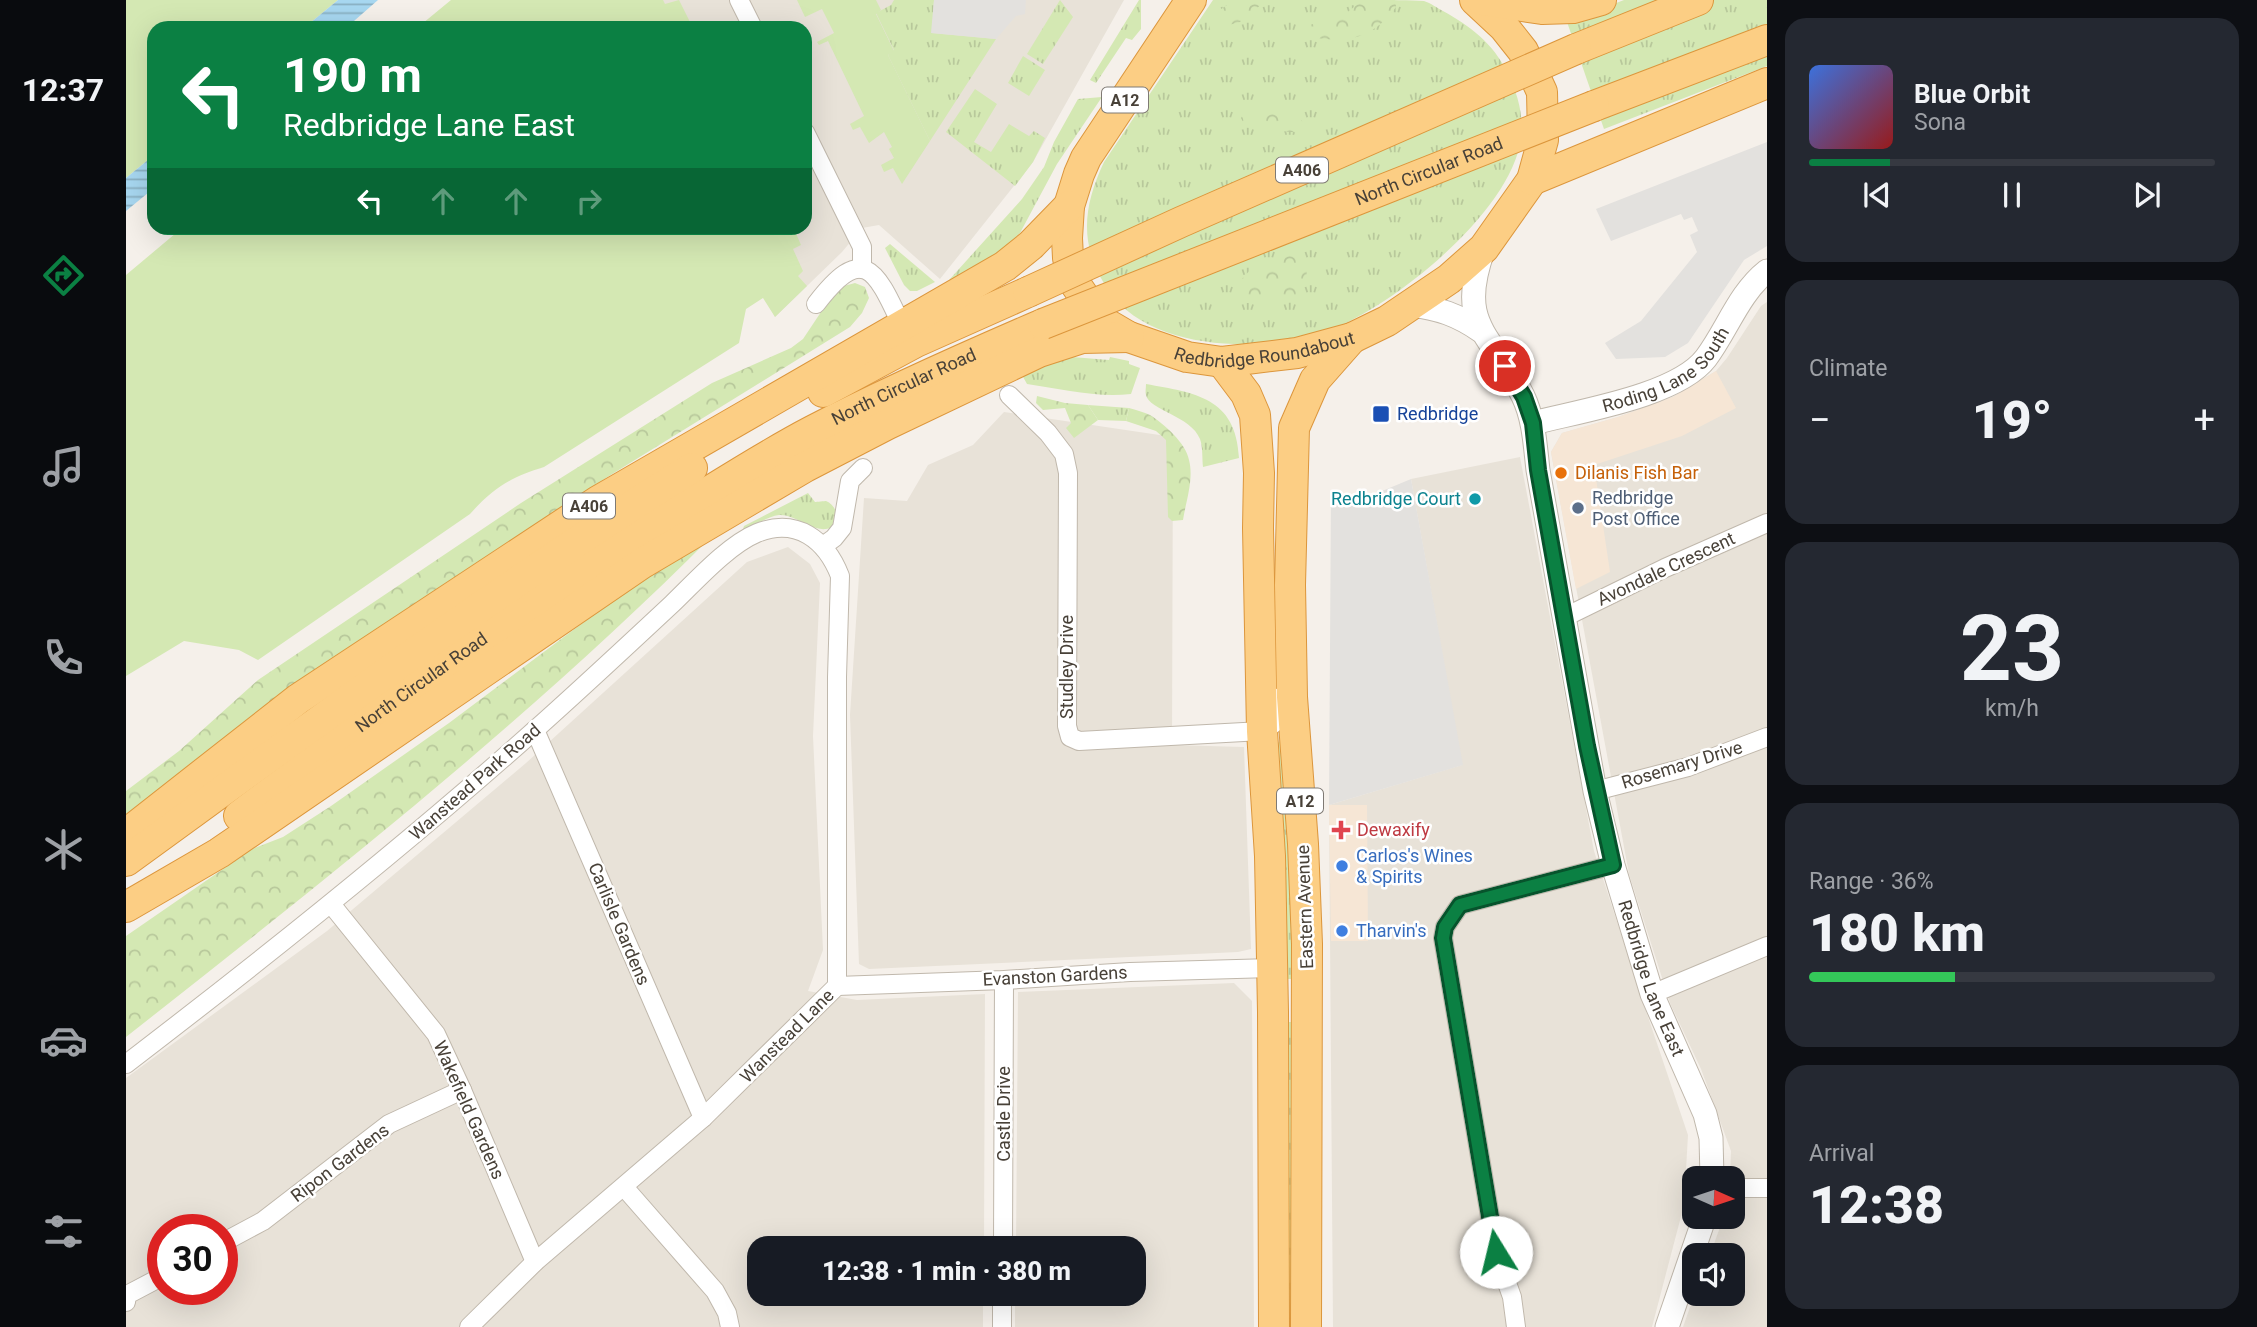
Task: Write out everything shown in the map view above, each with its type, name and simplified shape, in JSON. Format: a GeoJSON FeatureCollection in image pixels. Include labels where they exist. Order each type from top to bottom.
{"type":"FeatureCollection","features":[{"type":"Feature","properties":{"kind":"highway","name":"Redbridge Roundabout"},"geometry":{"type":"LineString","coordinates":[[1191,0],[1086,158],[1069,206],[1067,238],[1074,282],[1100,320],[1129,337],[1187,357],[1222,362],[1297,354],[1352,338],[1387,321],[1449,279],[1484,248],[1532,180],[1543,140],[1542,92],[1524,51],[1504,27],[1475,0]]}},
{"type":"Feature","properties":{"kind":"highway"},"geometry":{"type":"LineString","coordinates":[[1482,0],[1542,9],[1573,8],[1601,0]]}},
{"type":"Feature","properties":{"kind":"highway","name":"North Circular Road"},"geometry":{"type":"LineString","coordinates":[[126,861],[521,578],[620,513],[797,406],[916,342],[1181,222],[1576,49],[1698,0]]}},
{"type":"Feature","properties":{"kind":"highway","name":"North Circular Road"},"geometry":{"type":"LineString","coordinates":[[126,895],[200,845],[406,691],[545,594],[637,535],[810,433],[930,372],[1043,324],[1767,40]]}},
{"type":"Feature","properties":{"kind":"highway"},"geometry":{"type":"LineString","coordinates":[[1532,180],[1767,83]]}},
{"type":"Feature","properties":{"kind":"highway","name":"A406"},"geometry":{"type":"LineString","coordinates":[[126,834],[298,699],[598,500],[1005,266],[1031,245],[1069,206]]}},
{"type":"Feature","properties":{"kind":"highway"},"geometry":{"type":"LineString","coordinates":[[126,907],[219,853],[641,564],[805,467],[899,418],[1040,352],[1082,338],[1129,337]]}},
{"type":"Feature","properties":{"kind":"highway","name":"Eastern Avenue"},"geometry":{"type":"LineString","coordinates":[[1306,1327],[1307,944],[1292,697],[1290,585],[1294,428],[1315,380],[1352,338]]}},
{"type":"Feature","properties":{"kind":"highway","name":"Eastern Avenue"},"geometry":{"type":"LineString","coordinates":[[1222,362],[1246,394],[1255,415],[1259,473],[1262,731],[1270,856],[1272,968],[1274,1327]]}},
{"type":"Feature","properties":{"kind":"street"},"geometry":{"type":"LineString","coordinates":[[739,0],[750,21]]}},
{"type":"Feature","properties":{"kind":"street"},"geometry":{"type":"LineString","coordinates":[[812,146],[862,247],[862,268]]}},
{"type":"Feature","properties":{"kind":"street","name":"Redbridge Lane East"},"geometry":{"type":"LineString","coordinates":[[1480,331],[1474,312],[1473,293],[1477,267],[1484,248]]}},
{"type":"Feature","properties":{"kind":"street"},"geometry":{"type":"LineString","coordinates":[[816,304],[842,275],[862,268],[870,271],[880,282],[901,324]]}},
{"type":"Feature","properties":{"kind":"street","name":"Roding Lane South"},"geometry":{"type":"LineString","coordinates":[[1533,423],[1657,390],[1680,380],[1704,361],[1741,301],[1764,277]]}},
{"type":"Feature","properties":{"kind":"street","name":"Redbridge Lane East"},"geometry":{"type":"LineString","coordinates":[[1411,305],[1448,312],[1480,331],[1524,397],[1533,423],[1538,470],[1595,791],[1613,865],[1653,994],[1705,1114],[1711,1138],[1712,1166]]}},
{"type":"Feature","properties":{"kind":"street","name":"Studley Drive"},"geometry":{"type":"LineString","coordinates":[[1009,395],[1048,433],[1064,454],[1068,473],[1067,726],[1070,737],[1079,741],[1262,731]]}},
{"type":"Feature","properties":{"kind":"street"},"geometry":{"type":"LineString","coordinates":[[823,546],[842,528],[850,481],[863,468]]}},
{"type":"Feature","properties":{"kind":"street","name":"Avondale Crescent"},"geometry":{"type":"LineString","coordinates":[[1565,617],[1665,568],[1767,523]]}},
{"type":"Feature","properties":{"kind":"street","name":"Wanstead Park Road"},"geometry":{"type":"LineString","coordinates":[[126,1065],[435,819],[727,552],[757,533],[775,529],[794,529],[809,534],[823,546]]}},
{"type":"Feature","properties":{"kind":"street","name":"Wanstead Lane"},"geometry":{"type":"LineString","coordinates":[[469,1327],[535,1262],[703,1118],[837,986],[837,677],[840,592],[839,576],[823,546]]}},
{"type":"Feature","properties":{"kind":"street"},"geometry":{"type":"LineString","coordinates":[[1262,731],[1273,726],[1279,718],[1290,585]]}},
{"type":"Feature","properties":{"kind":"street","name":"Carlisle Gardens"},"geometry":{"type":"LineString","coordinates":[[535,730],[703,1118]]}},
{"type":"Feature","properties":{"kind":"street","name":"Rosemary Drive"},"geometry":{"type":"LineString","coordinates":[[1595,791],[1688,767],[1767,737]]}},
{"type":"Feature","properties":{"kind":"street"},"geometry":{"type":"LineString","coordinates":[[1516,1327],[1512,1297],[1496,1252],[1443,938],[1445,927],[1460,905],[1613,865]]}},
{"type":"Feature","properties":{"kind":"street","name":"Wakefield Gardens"},"geometry":{"type":"LineString","coordinates":[[331,904],[436,1034],[535,1262]]}},
{"type":"Feature","properties":{"kind":"street"},"geometry":{"type":"LineString","coordinates":[[1653,994],[1767,946]]}},
{"type":"Feature","properties":{"kind":"street","name":"Evanston Gardens"},"geometry":{"type":"LineString","coordinates":[[837,986],[1272,968]]}},
{"type":"Feature","properties":{"kind":"street","name":"Castle Drive"},"geometry":{"type":"LineString","coordinates":[[1003,1236],[1004,980]]}},
{"type":"Feature","properties":{"kind":"street","name":"Ripon Gardens"},"geometry":{"type":"LineString","coordinates":[[238,1234],[263,1221],[389,1125],[462,1090]]}},
{"type":"Feature","properties":{"kind":"street"},"geometry":{"type":"LineString","coordinates":[[624,1187],[715,1290],[727,1313],[730,1327]]}},
{"type":"Feature","properties":{"kind":"street"},"geometry":{"type":"LineString","coordinates":[[1745,1188],[1767,1188]]}},
{"type":"Feature","properties":{"kind":"street"},"geometry":{"type":"LineString","coordinates":[[1667,1327],[1701,1229]]}},
{"type":"Feature","properties":{"kind":"street"},"geometry":{"type":"LineString","coordinates":[[126,1301],[127,1295],[147,1284]]}},
{"type":"Feature","properties":{"kind":"street"},"geometry":{"type":"LineString","coordinates":[[1002,1306],[1002,1327]]}},
{"type":"Feature","properties":{"kind":"shaded area"},"geometry":{"type":"Polygon","coordinates":[[[608,0],[1124,0],[1033,162],[940,279],[879,225],[862,228],[842,252],[775,317],[730,235],[812,235],[812,21],[619,21],[608,0]]]}},
{"type":"Feature","properties":{"kind":"shaded area"},"geometry":{"type":"Polygon","coordinates":[[[934,0],[1026,0],[1025,14],[1016,16],[996,39],[931,33],[934,0]]]}},
{"type":"Feature","properties":{"kind":"shaded area"},"geometry":{"type":"Polygon","coordinates":[[[1767,142],[1767,246],[1744,260],[1688,343],[1665,357],[1616,359],[1605,343],[1641,321],[1697,252],[1690,235],[1698,231],[1692,217],[1684,220],[1681,214],[1611,241],[1596,209],[1767,142]]]}},
{"type":"Feature","properties":{"kind":"shaded area"},"geometry":{"type":"Polygon","coordinates":[[[1767,302],[1767,1327],[1683,1327],[1690,1306],[1745,1306],[1745,1243],[1714,1243],[1719,1229],[1745,1229],[1745,1166],[1730,1166],[1731,1151],[1701,1069],[1670,1003],[1629,874],[1551,452],[1562,433],[1673,397],[1716,371],[1761,306],[1767,302]]]}},
{"type":"Feature","properties":{"kind":"shaded area"},"geometry":{"type":"Polygon","coordinates":[[[1716,371],[1736,408],[1682,436],[1594,465],[1610,572],[1576,589],[1551,452],[1562,433],[1673,397],[1716,371]]]}},
{"type":"Feature","properties":{"kind":"shaded area"},"geometry":{"type":"Polygon","coordinates":[[[1004,412],[1173,437],[1172,745],[1244,747],[1251,949],[1238,952],[869,969],[859,964],[850,715],[864,498],[907,501],[928,465],[973,445],[1004,412]]]}},
{"type":"Feature","properties":{"kind":"shaded area"},"geometry":{"type":"Polygon","coordinates":[[[1520,457],[1594,851],[1688,1135],[1686,1166],[1682,1166],[1682,1213],[1652,1327],[1333,1327],[1329,805],[1462,765],[1411,479],[1520,457]]]}},
{"type":"Feature","properties":{"kind":"shaded area"},"geometry":{"type":"Polygon","coordinates":[[[1411,479],[1463,765],[1329,805],[1331,494],[1375,494],[1411,479]]]}},
{"type":"Feature","properties":{"kind":"shaded area"},"geometry":{"type":"Polygon","coordinates":[[[788,547],[810,564],[820,583],[813,736],[823,950],[808,991],[857,1000],[985,994],[984,1236],[747,1236],[747,1306],[983,1306],[983,1327],[126,1327],[126,1078],[327,931],[526,763],[747,562],[788,547]]]}},
{"type":"Feature","properties":{"kind":"shaded area"},"geometry":{"type":"Polygon","coordinates":[[[1329,805],[1367,805],[1368,941],[1331,941],[1329,805]]]}},
{"type":"Feature","properties":{"kind":"shaded area"},"geometry":{"type":"Polygon","coordinates":[[[1234,983],[1252,1001],[1254,1327],[1015,1327],[1015,1306],[1146,1306],[1146,1236],[1016,1236],[1018,992],[1234,983]]]}},
{"type":"Feature","properties":{"kind":"green space"},"geometry":{"type":"Polygon","coordinates":[[[126,0],[338,0],[312,21],[147,21],[147,161],[126,178],[126,0]]]}},
{"type":"Feature","properties":{"kind":"green space"},"geometry":{"type":"Polygon","coordinates":[[[451,0],[663,0],[665,4],[679,0],[690,21],[426,21],[451,0]]]}},
{"type":"Feature","properties":{"kind":"green space"},"geometry":{"type":"Polygon","coordinates":[[[797,0],[876,0],[881,10],[876,14],[894,51],[888,55],[930,141],[902,184],[893,168],[884,172],[881,165],[894,158],[884,132],[869,143],[860,127],[853,130],[850,124],[864,116],[828,41],[819,45],[817,42],[834,33],[822,9],[805,17],[797,0]]]}},
{"type":"Feature","properties":{"kind":"green space"},"geometry":{"type":"Polygon","coordinates":[[[894,0],[934,0],[932,33],[996,39],[930,141],[888,55],[894,50],[876,13],[891,5],[894,0]]]}},
{"type":"Feature","properties":{"kind":"green space"},"geometry":{"type":"Polygon","coordinates":[[[1060,0],[1073,17],[1043,64],[1027,54],[1060,0]]]}},
{"type":"Feature","properties":{"kind":"green space"},"geometry":{"type":"Polygon","coordinates":[[[1139,0],[1141,29],[1132,40],[1126,38],[1096,83],[1090,80],[1139,0]]]}},
{"type":"Feature","properties":{"kind":"green space"},"geometry":{"type":"Polygon","coordinates":[[[1213,0],[1424,1],[1480,36],[1495,52],[1514,87],[1521,112],[1521,138],[1513,166],[1496,195],[1474,224],[1417,278],[1356,318],[1330,330],[1275,343],[1212,342],[1181,336],[1152,326],[1128,311],[1109,291],[1092,259],[1088,243],[1088,212],[1104,162],[1213,0]]]}},
{"type":"Feature","properties":{"kind":"green space"},"geometry":{"type":"Polygon","coordinates":[[[1234,0],[1270,0],[1240,22],[1210,30],[1209,24],[1217,12],[1234,0]]]}},
{"type":"Feature","properties":{"kind":"green space"},"geometry":{"type":"Polygon","coordinates":[[[1362,0],[1395,0],[1396,7],[1376,27],[1355,37],[1332,39],[1304,36],[1301,30],[1344,14],[1362,0]]]}},
{"type":"Feature","properties":{"kind":"green space"},"geometry":{"type":"Polygon","coordinates":[[[1624,0],[1767,0],[1767,66],[1604,129],[1567,22],[1624,0]]]}},
{"type":"Feature","properties":{"kind":"green space"},"geometry":{"type":"Polygon","coordinates":[[[1023,56],[1045,70],[1029,96],[1008,83],[1023,56]]]}},
{"type":"Feature","properties":{"kind":"green space"},"geometry":{"type":"Polygon","coordinates":[[[975,89],[997,104],[974,142],[991,152],[1009,124],[1029,136],[1034,131],[1045,138],[1033,162],[1015,186],[946,132],[975,89]]]}},
{"type":"Feature","properties":{"kind":"green space"},"geometry":{"type":"Polygon","coordinates":[[[1102,97],[1057,164],[1020,233],[1007,248],[963,275],[949,280],[1022,199],[1044,167],[1054,142],[1078,99],[1102,97]]]}},
{"type":"Feature","properties":{"kind":"green space"},"geometry":{"type":"Polygon","coordinates":[[[1280,106],[1305,123],[1305,130],[1300,133],[1245,127],[1241,118],[1247,108],[1280,106]]]}},
{"type":"Feature","properties":{"kind":"green space"},"geometry":{"type":"Polygon","coordinates":[[[174,235],[797,235],[801,245],[793,249],[803,271],[798,276],[807,286],[775,317],[763,298],[746,309],[739,343],[544,467],[503,484],[470,514],[258,660],[239,650],[184,641],[126,676],[126,275],[174,235]]]}},
{"type":"Feature","properties":{"kind":"green space"},"geometry":{"type":"Polygon","coordinates":[[[890,244],[935,282],[917,291],[910,291],[904,285],[885,248],[890,244]]]}},
{"type":"Feature","properties":{"kind":"green space"},"geometry":{"type":"Polygon","coordinates":[[[1286,255],[1301,256],[1306,266],[1306,281],[1300,296],[1281,303],[1244,303],[1238,296],[1239,282],[1252,268],[1286,255]]]}},
{"type":"Feature","properties":{"kind":"green space"},"geometry":{"type":"Polygon","coordinates":[[[855,283],[865,287],[869,298],[862,313],[850,327],[609,476],[449,581],[351,648],[126,816],[126,791],[179,751],[258,680],[521,503],[712,383],[791,348],[803,339],[833,294],[844,286],[855,283]]]}},
{"type":"Feature","properties":{"kind":"green space"},"geometry":{"type":"Polygon","coordinates":[[[1072,357],[1109,360],[1110,357],[1129,361],[1129,364],[1140,368],[1131,394],[1092,394],[1027,384],[1022,375],[1058,359],[1072,357]]]}},
{"type":"Feature","properties":{"kind":"green space"},"geometry":{"type":"Polygon","coordinates":[[[1146,384],[1196,395],[1221,410],[1230,422],[1236,438],[1239,458],[1203,467],[1201,442],[1195,431],[1180,419],[1154,405],[1146,394],[1146,384]]]}},
{"type":"Feature","properties":{"kind":"green space"},"geometry":{"type":"Polygon","coordinates":[[[1037,396],[1088,405],[1098,420],[1074,438],[1066,428],[1071,423],[1065,408],[1043,410],[1036,403],[1037,396]]]}},
{"type":"Feature","properties":{"kind":"green space"},"geometry":{"type":"Polygon","coordinates":[[[1088,405],[1129,408],[1126,421],[1098,420],[1088,405]]]}},
{"type":"Feature","properties":{"kind":"green space"},"geometry":{"type":"Polygon","coordinates":[[[1129,408],[1150,415],[1162,423],[1187,454],[1191,475],[1183,520],[1172,521],[1168,517],[1166,440],[1156,431],[1126,421],[1129,408]]]}},
{"type":"Feature","properties":{"kind":"green space"},"geometry":{"type":"Polygon","coordinates":[[[808,493],[815,502],[826,501],[834,507],[837,516],[835,524],[820,529],[779,515],[743,529],[744,526],[808,493]]]}},
{"type":"Feature","properties":{"kind":"green space"},"geometry":{"type":"Polygon","coordinates":[[[713,535],[644,603],[501,732],[353,857],[126,1037],[126,936],[252,849],[283,837],[331,806],[449,723],[624,592],[713,535]]]}},
{"type":"Feature","properties":{"kind":"green space"},"geometry":{"type":"Polygon","coordinates":[[[1285,739],[1297,979],[1282,979],[1275,746],[1285,739]]]}},
{"type":"Feature","properties":{"kind":"green space"},"geometry":{"type":"Polygon","coordinates":[[[1284,1022],[1299,1022],[1301,1327],[1286,1327],[1284,1022]]]}},
{"type":"Feature","properties":{"kind":"water"},"geometry":{"type":"Polygon","coordinates":[[[338,0],[378,0],[354,21],[312,21],[338,0]]]}},
{"type":"Feature","properties":{"kind":"water"},"geometry":{"type":"Polygon","coordinates":[[[147,161],[147,194],[126,211],[126,178],[147,161]]]}},
{"type":"Feature","properties":{"kind":"place","name":"Redbridge"},"geometry":{"type":"Point","coordinates":[1381,414]}},
{"type":"Feature","properties":{"kind":"place","name":"Dilanis Fish Bar"},"geometry":{"type":"Point","coordinates":[1561,473]}},
{"type":"Feature","properties":{"kind":"place","name":"Redbridge Court"},"geometry":{"type":"Point","coordinates":[1475,499]}},
{"type":"Feature","properties":{"kind":"place","name":"Redbridge Post Office"},"geometry":{"type":"Point","coordinates":[1578,508]}},
{"type":"Feature","properties":{"kind":"place","name":"Dewaxify"},"geometry":{"type":"Point","coordinates":[1341,830]}},
{"type":"Feature","properties":{"kind":"place","name":"Carlos's Wines & Spirits"},"geometry":{"type":"Point","coordinates":[1342,866]}},
{"type":"Feature","properties":{"kind":"place","name":"Tharvin's"},"geometry":{"type":"Point","coordinates":[1342,931]}},
{"type":"Feature","properties":{"kind":"route"},"geometry":{"type":"LineString","coordinates":[[1496,1252],[1443,938],[1445,927],[1460,905],[1613,865],[1595,791],[1538,470],[1533,423],[1524,397],[1505,366]]}}]}
